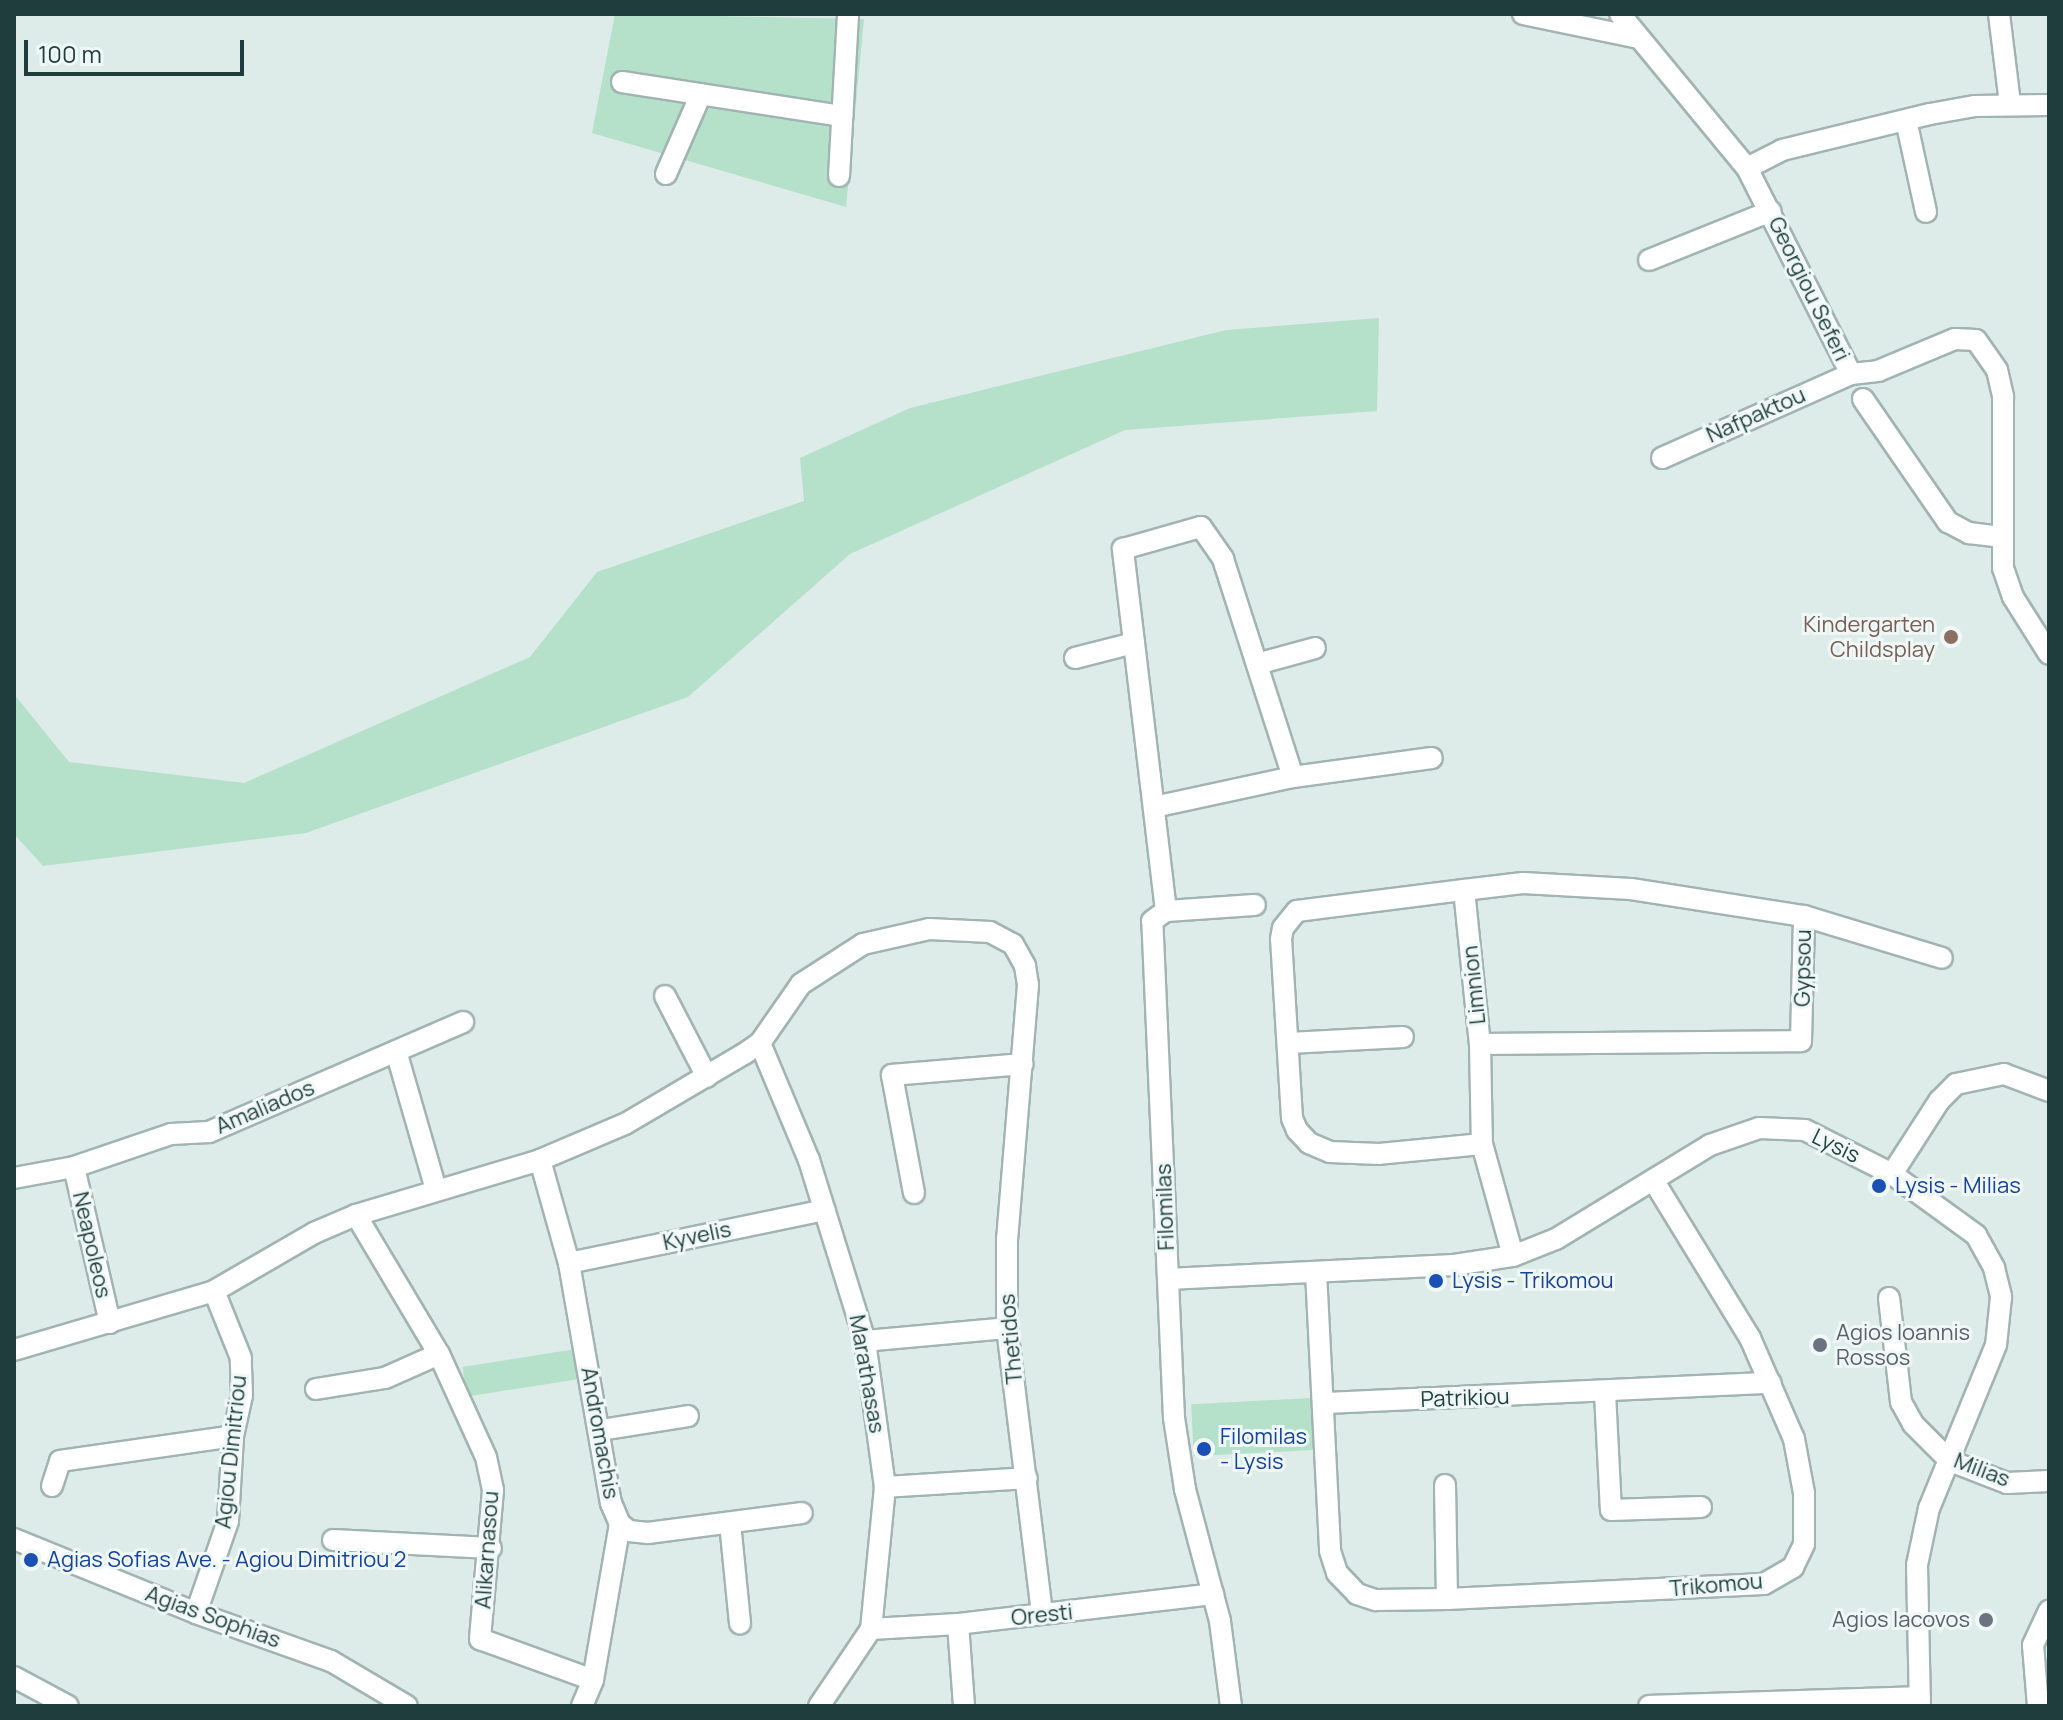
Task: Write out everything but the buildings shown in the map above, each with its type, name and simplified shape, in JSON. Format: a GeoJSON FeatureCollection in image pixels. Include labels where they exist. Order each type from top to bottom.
{"type":"FeatureCollection","features":[{"type":"Feature","properties":{"kind":"street"},"geometry":{"type":"LineString","coordinates":[[839,176],[848,14]]}},
{"type":"Feature","properties":{"kind":"street"},"geometry":{"type":"LineString","coordinates":[[1523,14],[1639,38]]}},
{"type":"Feature","properties":{"kind":"street","name":"Georgiou Seferi"},"geometry":{"type":"LineString","coordinates":[[1620,14],[1747,168],[1851,374],[1878,371],[1955,339],[1976,340],[1997,370],[2003,397],[2006,433],[2001,537]]}},
{"type":"Feature","properties":{"kind":"street"},"geometry":{"type":"LineString","coordinates":[[1999,14],[2010,104]]}},
{"type":"Feature","properties":{"kind":"street"},"geometry":{"type":"LineString","coordinates":[[622,82],[842,116]]}},
{"type":"Feature","properties":{"kind":"street"},"geometry":{"type":"LineString","coordinates":[[666,174],[701,94]]}},
{"type":"Feature","properties":{"kind":"street"},"geometry":{"type":"LineString","coordinates":[[1747,168],[1782,150],[1906,120],[2010,104],[2049,105]]}},
{"type":"Feature","properties":{"kind":"street"},"geometry":{"type":"LineString","coordinates":[[1906,120],[1926,212]]}},
{"type":"Feature","properties":{"kind":"street"},"geometry":{"type":"LineString","coordinates":[[1649,260],[1771,211]]}},
{"type":"Feature","properties":{"kind":"street","name":"Nafpaktou"},"geometry":{"type":"LineString","coordinates":[[1662,458],[1851,374]]}},
{"type":"Feature","properties":{"kind":"street"},"geometry":{"type":"LineString","coordinates":[[1863,399],[1948,522],[1969,533],[2001,537],[2013,597],[2048,652]]}},
{"type":"Feature","properties":{"kind":"street"},"geometry":{"type":"LineString","coordinates":[[1255,905],[1166,911],[1123,549],[1201,527],[1223,559],[1293,777]]}},
{"type":"Feature","properties":{"kind":"street"},"geometry":{"type":"LineString","coordinates":[[1075,658],[1134,643]]}},
{"type":"Feature","properties":{"kind":"street"},"geometry":{"type":"LineString","coordinates":[[1257,664],[1315,648]]}},
{"type":"Feature","properties":{"kind":"street"},"geometry":{"type":"LineString","coordinates":[[1154,807],[1293,777],[1432,758]]}},
{"type":"Feature","properties":{"kind":"street","name":"Gypsou"},"geometry":{"type":"LineString","coordinates":[[1464,890],[1523,883],[1631,889],[1804,916],[1801,1041],[1480,1044]]}},
{"type":"Feature","properties":{"kind":"street"},"geometry":{"type":"LineString","coordinates":[[1464,890],[1309,906],[1290,919],[1281,939],[1292,1118],[1309,1143],[1330,1152],[1379,1154],[1482,1144]]}},
{"type":"Feature","properties":{"kind":"street","name":"Limnion"},"geometry":{"type":"LineString","coordinates":[[1464,890],[1480,1044],[1482,1144],[1513,1256]]}},
{"type":"Feature","properties":{"kind":"street","name":"Filomilas"},"geometry":{"type":"LineString","coordinates":[[1166,911],[1152,921],[1179,1456],[1213,1594],[1231,1706]]}},
{"type":"Feature","properties":{"kind":"street"},"geometry":{"type":"LineString","coordinates":[[1804,916],[1942,958]]}},
{"type":"Feature","properties":{"kind":"street","name":"Thetidos"},"geometry":{"type":"LineString","coordinates":[[760,1043],[788,997],[846,952],[905,932],[978,929],[1013,944],[1025,966],[1023,1064],[1007,1238],[1007,1328],[1042,1614]]}},
{"type":"Feature","properties":{"kind":"street"},"geometry":{"type":"LineString","coordinates":[[665,996],[707,1077]]}},
{"type":"Feature","properties":{"kind":"street","name":"Amaliados"},"geometry":{"type":"LineString","coordinates":[[14,1178],[74,1167],[171,1134],[209,1132],[463,1022]]}},
{"type":"Feature","properties":{"kind":"street"},"geometry":{"type":"LineString","coordinates":[[1289,1043],[1403,1037]]}},
{"type":"Feature","properties":{"kind":"street"},"geometry":{"type":"LineString","coordinates":[[14,1350],[214,1291],[314,1233],[356,1215],[540,1160],[625,1124],[760,1043]]}},
{"type":"Feature","properties":{"kind":"street","name":"Marathasas"},"geometry":{"type":"LineString","coordinates":[[760,1043],[825,1210],[865,1341],[885,1487],[871,1629],[819,1706]]}},
{"type":"Feature","properties":{"kind":"street"},"geometry":{"type":"LineString","coordinates":[[396,1051],[436,1190]]}},
{"type":"Feature","properties":{"kind":"street"},"geometry":{"type":"LineString","coordinates":[[914,1193],[892,1075],[1023,1064]]}},
{"type":"Feature","properties":{"kind":"street"},"geometry":{"type":"LineString","coordinates":[[1892,1174],[1939,1101],[1956,1084],[2004,1074],[2028,1079],[2049,1091]]}},
{"type":"Feature","properties":{"kind":"street","name":"Lysis"},"geometry":{"type":"LineString","coordinates":[[1168,1279],[1454,1265],[1513,1256],[1556,1239],[1734,1134],[1770,1127],[1805,1130],[1892,1174],[1963,1222],[1983,1246],[1998,1278],[2000,1330],[1929,1508],[1917,1565],[1920,1702]]}},
{"type":"Feature","properties":{"kind":"street","name":"Andromachis"},"geometry":{"type":"LineString","coordinates":[[540,1160],[569,1263],[601,1430],[611,1503],[620,1524],[637,1534],[802,1513]]}},
{"type":"Feature","properties":{"kind":"street","name":"Neapoleos"},"geometry":{"type":"LineString","coordinates":[[74,1167],[110,1323]]}},
{"type":"Feature","properties":{"kind":"street","name":"Trikomou"},"geometry":{"type":"LineString","coordinates":[[1316,1272],[1325,1403],[1330,1551],[1337,1573],[1349,1589],[1366,1598],[1447,1599],[1751,1586],[1785,1574],[1804,1544],[1804,1493],[1794,1439],[1750,1338],[1653,1180]]}},
{"type":"Feature","properties":{"kind":"street","name":"Kyvelis"},"geometry":{"type":"LineString","coordinates":[[569,1263],[825,1210]]}},
{"type":"Feature","properties":{"kind":"street","name":"Alikarnasou"},"geometry":{"type":"LineString","coordinates":[[356,1215],[439,1354],[486,1457],[493,1490],[491,1548],[480,1639],[593,1680]]}},
{"type":"Feature","properties":{"kind":"street","name":"Agiou Dimitriou"},"geometry":{"type":"LineString","coordinates":[[196,1613],[228,1521],[233,1436],[242,1395],[241,1358],[214,1291]]}},
{"type":"Feature","properties":{"kind":"street","name":"Milias"},"geometry":{"type":"LineString","coordinates":[[1889,1298],[1901,1402],[1913,1424],[1950,1461],[2007,1483],[2049,1481]]}},
{"type":"Feature","properties":{"kind":"street"},"geometry":{"type":"LineString","coordinates":[[865,1341],[1007,1328]]}},
{"type":"Feature","properties":{"kind":"street"},"geometry":{"type":"LineString","coordinates":[[316,1389],[385,1378],[439,1354]]}},
{"type":"Feature","properties":{"kind":"street","name":"Patrikiou"},"geometry":{"type":"LineString","coordinates":[[1325,1403],[1605,1393],[1771,1383]]}},
{"type":"Feature","properties":{"kind":"street"},"geometry":{"type":"LineString","coordinates":[[1605,1393],[1611,1510],[1701,1507]]}},
{"type":"Feature","properties":{"kind":"street"},"geometry":{"type":"LineString","coordinates":[[601,1430],[688,1416]]}},
{"type":"Feature","properties":{"kind":"street"},"geometry":{"type":"LineString","coordinates":[[52,1486],[60,1461],[233,1436]]}},
{"type":"Feature","properties":{"kind":"street"},"geometry":{"type":"LineString","coordinates":[[885,1487],[1027,1478]]}},
{"type":"Feature","properties":{"kind":"street"},"geometry":{"type":"LineString","coordinates":[[1445,1485],[1447,1599]]}},
{"type":"Feature","properties":{"kind":"street"},"geometry":{"type":"LineString","coordinates":[[730,1523],[740,1624]]}},
{"type":"Feature","properties":{"kind":"street"},"geometry":{"type":"LineString","coordinates":[[582,1706],[593,1680],[620,1524]]}},
{"type":"Feature","properties":{"kind":"street","name":"Agias Sophias"},"geometry":{"type":"LineString","coordinates":[[14,1539],[196,1613],[331,1661],[407,1706]]}},
{"type":"Feature","properties":{"kind":"street"},"geometry":{"type":"LineString","coordinates":[[333,1540],[491,1548]]}},
{"type":"Feature","properties":{"kind":"street","name":"Oresti"},"geometry":{"type":"LineString","coordinates":[[871,1629],[958,1624],[1213,1594]]}},
{"type":"Feature","properties":{"kind":"street"},"geometry":{"type":"LineString","coordinates":[[2038,1706],[2033,1645],[2049,1611]]}},
{"type":"Feature","properties":{"kind":"street"},"geometry":{"type":"LineString","coordinates":[[958,1624],[964,1706]]}},
{"type":"Feature","properties":{"kind":"street"},"geometry":{"type":"LineString","coordinates":[[14,1677],[68,1706]]}},
{"type":"Feature","properties":{"kind":"street"},"geometry":{"type":"LineString","coordinates":[[1649,1706],[1920,1702]]}},
{"type":"Feature","properties":{"kind":"green space"},"geometry":{"type":"Polygon","coordinates":[[[615,14],[864,19],[846,207],[592,133],[615,14]]]}},
{"type":"Feature","properties":{"kind":"green space"},"geometry":{"type":"Polygon","coordinates":[[[1379,318],[1377,411],[1125,430],[850,554],[688,697],[306,833],[43,866],[14,834],[14,694],[69,762],[244,783],[530,657],[597,572],[804,501],[800,458],[910,408],[1226,330],[1379,318]]]}},
{"type":"Feature","properties":{"kind":"green space"},"geometry":{"type":"Polygon","coordinates":[[[576,1349],[581,1379],[467,1397],[462,1367],[576,1349]]]}},
{"type":"Feature","properties":{"kind":"green space"},"geometry":{"type":"Polygon","coordinates":[[[1311,1398],[1314,1450],[1194,1456],[1191,1404],[1311,1398]]]}},
{"type":"Feature","properties":{"kind":"place","name":"Kindergarten Childsplay"},"geometry":{"type":"Point","coordinates":[1951,637]}},
{"type":"Feature","properties":{"kind":"place","name":"Lysis - Milias"},"geometry":{"type":"Point","coordinates":[1879,1186]}},
{"type":"Feature","properties":{"kind":"place","name":"Lysis - Trikomou"},"geometry":{"type":"Point","coordinates":[1436,1281]}},
{"type":"Feature","properties":{"kind":"place","name":"Agios Ioannis Rossos"},"geometry":{"type":"Point","coordinates":[1820,1345]}},
{"type":"Feature","properties":{"kind":"place","name":"Filomilas - Lysis"},"geometry":{"type":"Point","coordinates":[1204,1449]}},
{"type":"Feature","properties":{"kind":"place","name":"Agias Sofias Ave. - Agiou Dimitriou 2"},"geometry":{"type":"Point","coordinates":[31,1560]}},
{"type":"Feature","properties":{"kind":"place","name":"Agios Iacovos"},"geometry":{"type":"Point","coordinates":[1986,1620]}}]}
